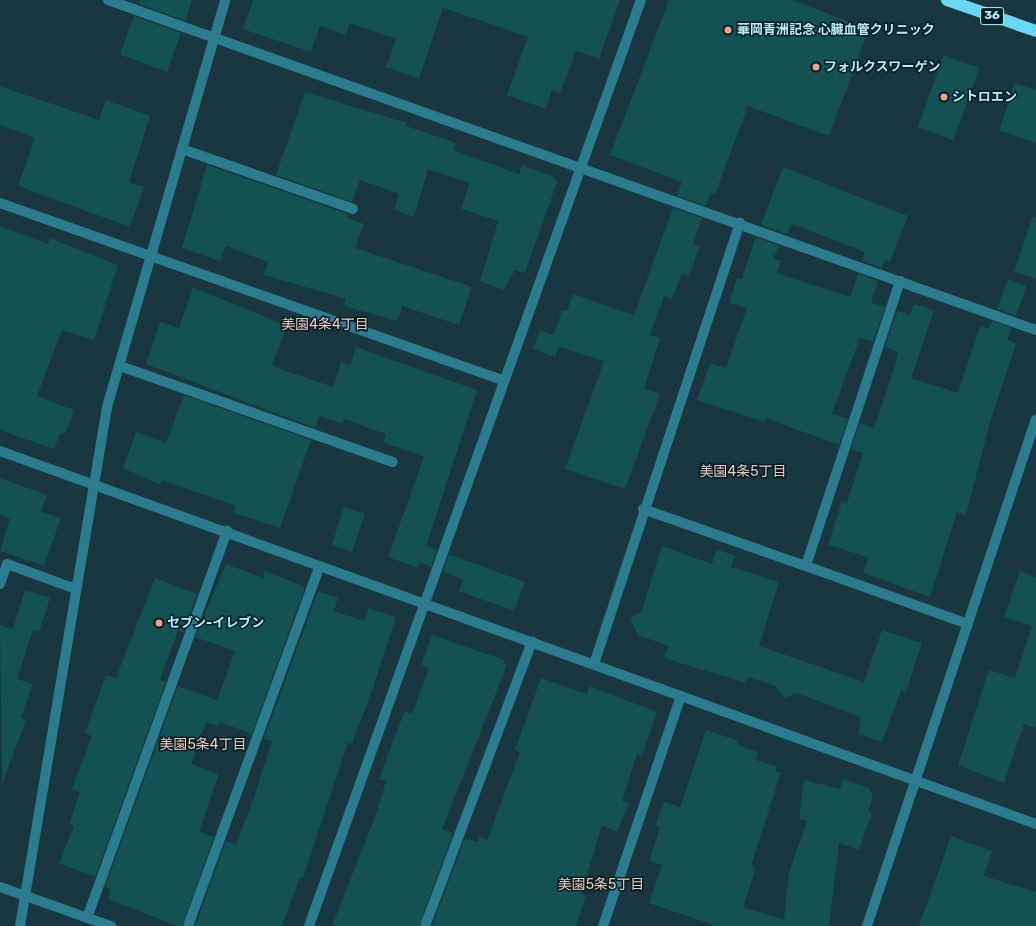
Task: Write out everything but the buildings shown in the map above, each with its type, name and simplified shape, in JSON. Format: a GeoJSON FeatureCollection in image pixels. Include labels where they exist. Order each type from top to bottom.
{"type":"FeatureCollection","features":[{"type":"Feature","properties":{"kind":"highway","name":"36"},"geometry":{"type":"LineString","coordinates":[[947,0],[1036,31]]}},
{"type":"Feature","properties":{"kind":"street"},"geometry":{"type":"LineString","coordinates":[[108,0],[740,223],[1036,330]]}},
{"type":"Feature","properties":{"kind":"street"},"geometry":{"type":"LineString","coordinates":[[20,926],[107,407],[225,0]]}},
{"type":"Feature","properties":{"kind":"street"},"geometry":{"type":"LineString","coordinates":[[309,926],[642,0]]}},
{"type":"Feature","properties":{"kind":"street"},"geometry":{"type":"LineString","coordinates":[[182,149],[354,209]]}},
{"type":"Feature","properties":{"kind":"street"},"geometry":{"type":"LineString","coordinates":[[0,204],[152,256],[505,381]]}},
{"type":"Feature","properties":{"kind":"street"},"geometry":{"type":"LineString","coordinates":[[594,664],[643,509],[740,223]]}},
{"type":"Feature","properties":{"kind":"street"},"geometry":{"type":"LineString","coordinates":[[806,566],[900,281]]}},
{"type":"Feature","properties":{"kind":"street"},"geometry":{"type":"LineString","coordinates":[[120,366],[393,462]]}},
{"type":"Feature","properties":{"kind":"street"},"geometry":{"type":"LineString","coordinates":[[867,926],[918,779],[1036,420]]}},
{"type":"Feature","properties":{"kind":"street"},"geometry":{"type":"LineString","coordinates":[[0,451],[93,486],[227,532],[681,696],[918,779],[1036,824]]}},
{"type":"Feature","properties":{"kind":"street"},"geometry":{"type":"LineString","coordinates":[[643,509],[968,624]]}},
{"type":"Feature","properties":{"kind":"street"},"geometry":{"type":"LineString","coordinates":[[87,918],[227,532]]}},
{"type":"Feature","properties":{"kind":"street"},"geometry":{"type":"LineString","coordinates":[[0,584],[7,564],[76,588]]}},
{"type":"Feature","properties":{"kind":"street"},"geometry":{"type":"LineString","coordinates":[[188,926],[320,566]]}},
{"type":"Feature","properties":{"kind":"street"},"geometry":{"type":"LineString","coordinates":[[426,926],[532,641]]}},
{"type":"Feature","properties":{"kind":"street"},"geometry":{"type":"LineString","coordinates":[[602,926],[681,696]]}},
{"type":"Feature","properties":{"kind":"street"},"geometry":{"type":"LineString","coordinates":[[0,886],[111,926]]}},
{"type":"Feature","properties":{"kind":"place","name":"華岡青洲記念 心臓血管クリニック"},"geometry":{"type":"Point","coordinates":[728,30]}},
{"type":"Feature","properties":{"kind":"place","name":"フォルクスワーゲン"},"geometry":{"type":"Point","coordinates":[816,67]}},
{"type":"Feature","properties":{"kind":"place","name":"シトロエン"},"geometry":{"type":"Point","coordinates":[944,97]}},
{"type":"Feature","properties":{"kind":"place","name":"セブン-イレブン"},"geometry":{"type":"Point","coordinates":[159,623]}},
{"type":"Feature","properties":{"kind":"district","name":"美園4条4丁目"},"geometry":{"type":"Point","coordinates":[325,325]}},
{"type":"Feature","properties":{"kind":"district","name":"美園4条5丁目"},"geometry":{"type":"Point","coordinates":[743,472]}},
{"type":"Feature","properties":{"kind":"district","name":"美園5条4丁目"},"geometry":{"type":"Point","coordinates":[203,745]}},
{"type":"Feature","properties":{"kind":"district","name":"美園5条5丁目"},"geometry":{"type":"Point","coordinates":[601,885]}}]}
